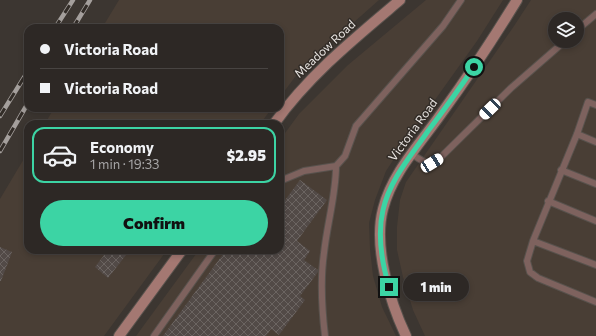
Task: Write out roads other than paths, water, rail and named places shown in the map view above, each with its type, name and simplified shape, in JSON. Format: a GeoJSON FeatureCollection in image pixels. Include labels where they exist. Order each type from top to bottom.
{"type":"FeatureCollection","features":[{"type":"Feature","properties":{"kind":"street","name":"Meadow Road"},"geometry":{"type":"LineString","coordinates":[[284,111],[303,87],[334,56],[400,0]]}},
{"type":"Feature","properties":{"kind":"street","name":"Victoria Road"},"geometry":{"type":"LineString","coordinates":[[406,336],[402,328],[385,274],[381,249],[381,222],[383,210],[398,172],[490,43],[517,0]]}},
{"type":"Feature","properties":{"kind":"street","name":"Meadow Road"},"geometry":{"type":"LineString","coordinates":[[277,120],[283,112]]}},
{"type":"Feature","properties":{"kind":"street"},"geometry":{"type":"LineString","coordinates":[[119,336],[179,254]]}},
{"type":"Feature","properties":{"kind":"lane"},"geometry":{"type":"LineString","coordinates":[[284,179],[304,171],[336,166],[345,156],[356,126],[443,26],[461,0]]}},
{"type":"Feature","properties":{"kind":"lane"},"geometry":{"type":"LineString","coordinates":[[584,24],[596,14]]}},
{"type":"Feature","properties":{"kind":"lane"},"geometry":{"type":"LineString","coordinates":[[412,154],[426,163],[432,163],[441,157],[512,88],[557,48]]}},
{"type":"Feature","properties":{"kind":"lane"},"geometry":{"type":"LineString","coordinates":[[596,105],[588,102],[548,201],[527,261],[530,272],[551,284],[596,302]]}},
{"type":"Feature","properties":{"kind":"lane"},"geometry":{"type":"LineString","coordinates":[[576,134],[596,142]]}},
{"type":"Feature","properties":{"kind":"lane"},"geometry":{"type":"LineString","coordinates":[[325,336],[322,309],[324,255],[336,181],[336,166]]}},
{"type":"Feature","properties":{"kind":"lane"},"geometry":{"type":"LineString","coordinates":[[561,170],[596,184]]}},
{"type":"Feature","properties":{"kind":"lane"},"geometry":{"type":"LineString","coordinates":[[548,201],[596,221]]}},
{"type":"Feature","properties":{"kind":"lane"},"geometry":{"type":"LineString","coordinates":[[533,241],[596,265]]}},
{"type":"Feature","properties":{"kind":"lane"},"geometry":{"type":"LineString","coordinates":[[154,336],[212,254]]}},
{"type":"Feature","properties":{"kind":"railway"},"geometry":{"type":"LineString","coordinates":[[58,24],[73,0]]}},
{"type":"Feature","properties":{"kind":"railway"},"geometry":{"type":"LineString","coordinates":[[75,24],[90,0]]}},
{"type":"Feature","properties":{"kind":"railway"},"geometry":{"type":"LineString","coordinates":[[0,116],[24,77]]}},
{"type":"Feature","properties":{"kind":"railway"},"geometry":{"type":"LineString","coordinates":[[0,151],[24,110]]}}]}
